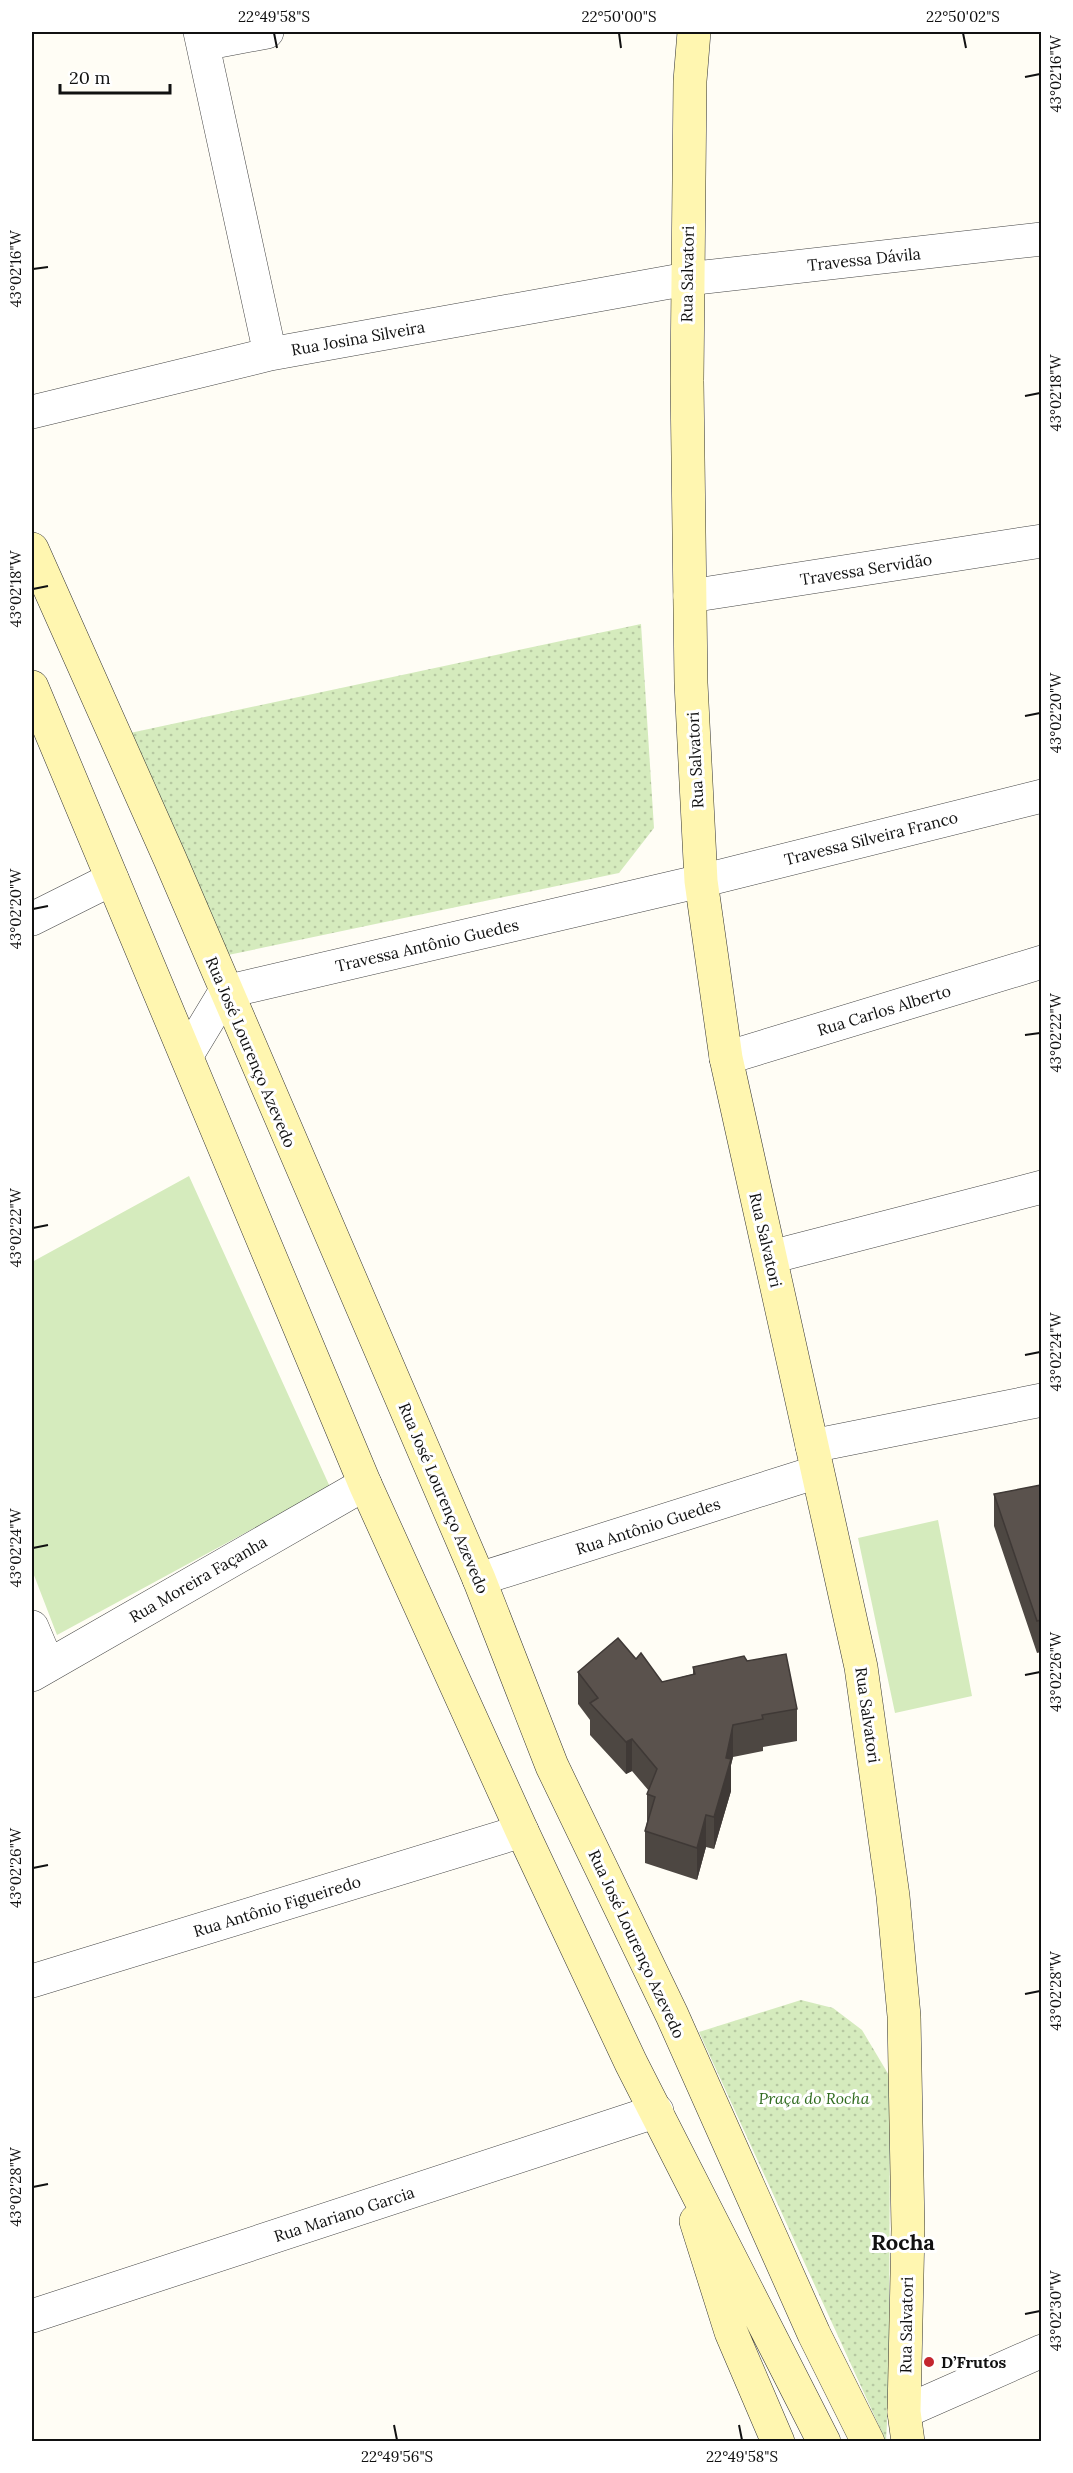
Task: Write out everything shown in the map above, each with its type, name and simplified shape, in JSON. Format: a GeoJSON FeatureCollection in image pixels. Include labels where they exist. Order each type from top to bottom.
{"type":"FeatureCollection","features":[{"type":"Feature","properties":{"kind":"main road","name":"Rua Salvatori"},"geometry":{"type":"LineString","coordinates":[[694,32],[690,81],[687,279],[691,683],[701,881],[726,1058],[861,1667],[902,1979],[908,2229],[906,2427]]}},
{"type":"Feature","properties":{"kind":"main road","name":"Rua José Lourenço Azevedo"},"geometry":{"type":"LineString","coordinates":[[32,549],[170,859],[225,992],[479,1579],[552,1766],[672,2015],[814,2334],[868,2442]]}},
{"type":"Feature","properties":{"kind":"main road"},"geometry":{"type":"LineString","coordinates":[[34,699],[187,1055],[365,1484],[522,1831],[657,2111],[824,2442]]}},
{"type":"Feature","properties":{"kind":"main road"},"geometry":{"type":"LineString","coordinates":[[675,2147],[731,2332],[778,2442]]}},
{"type":"Feature","properties":{"kind":"street"},"geometry":{"type":"LineString","coordinates":[[267,32],[201,38],[270,354]]}},
{"type":"Feature","properties":{"kind":"street","name":"Travessa Dávila"},"geometry":{"type":"LineString","coordinates":[[687,279],[1041,239]]}},
{"type":"Feature","properties":{"kind":"street","name":"Rua Josina Silveira"},"geometry":{"type":"LineString","coordinates":[[32,412],[270,354],[687,279]]}},
{"type":"Feature","properties":{"kind":"street","name":"Travessa Servidão"},"geometry":{"type":"LineString","coordinates":[[690,596],[1041,541]]}},
{"type":"Feature","properties":{"kind":"street","name":"Travessa Silveira Franco"},"geometry":{"type":"LineString","coordinates":[[701,881],[1041,796]]}},
{"type":"Feature","properties":{"kind":"street"},"geometry":{"type":"LineString","coordinates":[[32,919],[112,879]]}},
{"type":"Feature","properties":{"kind":"street","name":"Travessa Antônio Guedes"},"geometry":{"type":"LineString","coordinates":[[225,992],[701,881]]}},
{"type":"Feature","properties":{"kind":"street","name":"Rua Carlos Alberto"},"geometry":{"type":"LineString","coordinates":[[726,1058],[1041,962]]}},
{"type":"Feature","properties":{"kind":"street"},"geometry":{"type":"LineString","coordinates":[[187,1055],[225,992]]}},
{"type":"Feature","properties":{"kind":"street"},"geometry":{"type":"LineString","coordinates":[[771,1257],[1041,1187]]}},
{"type":"Feature","properties":{"kind":"street","name":"Rua Antônio Guedes"},"geometry":{"type":"LineString","coordinates":[[479,1579],[814,1459],[1041,1400]]}},
{"type":"Feature","properties":{"kind":"street","name":"Rua Moreira Façanha"},"geometry":{"type":"LineString","coordinates":[[40,1670],[365,1484]]}},
{"type":"Feature","properties":{"kind":"street"},"geometry":{"type":"LineString","coordinates":[[32,1627],[40,1670]]}},
{"type":"Feature","properties":{"kind":"street","name":"Rua Antônio Figueiredo"},"geometry":{"type":"LineString","coordinates":[[32,1981],[522,1831]]}},
{"type":"Feature","properties":{"kind":"street","name":"Rua Mariano Garcia"},"geometry":{"type":"LineString","coordinates":[[32,2316],[657,2111]]}},
{"type":"Feature","properties":{"kind":"street"},"geometry":{"type":"LineString","coordinates":[[906,2427],[1041,2351]]}},
{"type":"Feature","properties":{"kind":"green space"},"geometry":{"type":"Polygon","coordinates":[[[641,624],[654,828],[619,873],[228,955],[130,733],[641,624]]]}},
{"type":"Feature","properties":{"kind":"green space"},"geometry":{"type":"Polygon","coordinates":[[[189,1176],[330,1487],[57,1635],[32,1570],[32,1262],[189,1176]]]}},
{"type":"Feature","properties":{"kind":"green space"},"geometry":{"type":"Polygon","coordinates":[[[938,1520],[972,1696],[895,1713],[858,1538],[938,1520]]]}},
{"type":"Feature","properties":{"kind":"green space","name":"Praça do Rocha"},"geometry":{"type":"Polygon","coordinates":[[[801,2000],[833,2008],[862,2030],[890,2077],[889,2385],[886,2441],[699,2032],[801,2000]]]}},
{"type":"Feature","properties":{"kind":"building"},"geometry":{"type":"Polygon","coordinates":[[[1041,1485],[1041,1620],[1037,1621],[994,1494],[1041,1485]]]}},
{"type":"Feature","properties":{"kind":"building"},"geometry":{"type":"Polygon","coordinates":[[[618,1638],[636,1659],[641,1653],[662,1682],[695,1674],[693,1667],[744,1656],[747,1661],[786,1654],[797,1709],[762,1715],[763,1719],[733,1725],[726,1758],[731,1759],[714,1817],[706,1815],[697,1848],[645,1831],[655,1797],[647,1794],[657,1769],[632,1739],[626,1742],[590,1703],[598,1698],[578,1672],[618,1638]]]}},
{"type":"Feature","properties":{"kind":"place","name":"D’Frutos"},"geometry":{"type":"Point","coordinates":[929,2362]}},
{"type":"Feature","properties":{"kind":"district","name":"Rocha"},"geometry":{"type":"Point","coordinates":[903,2242]}}]}
